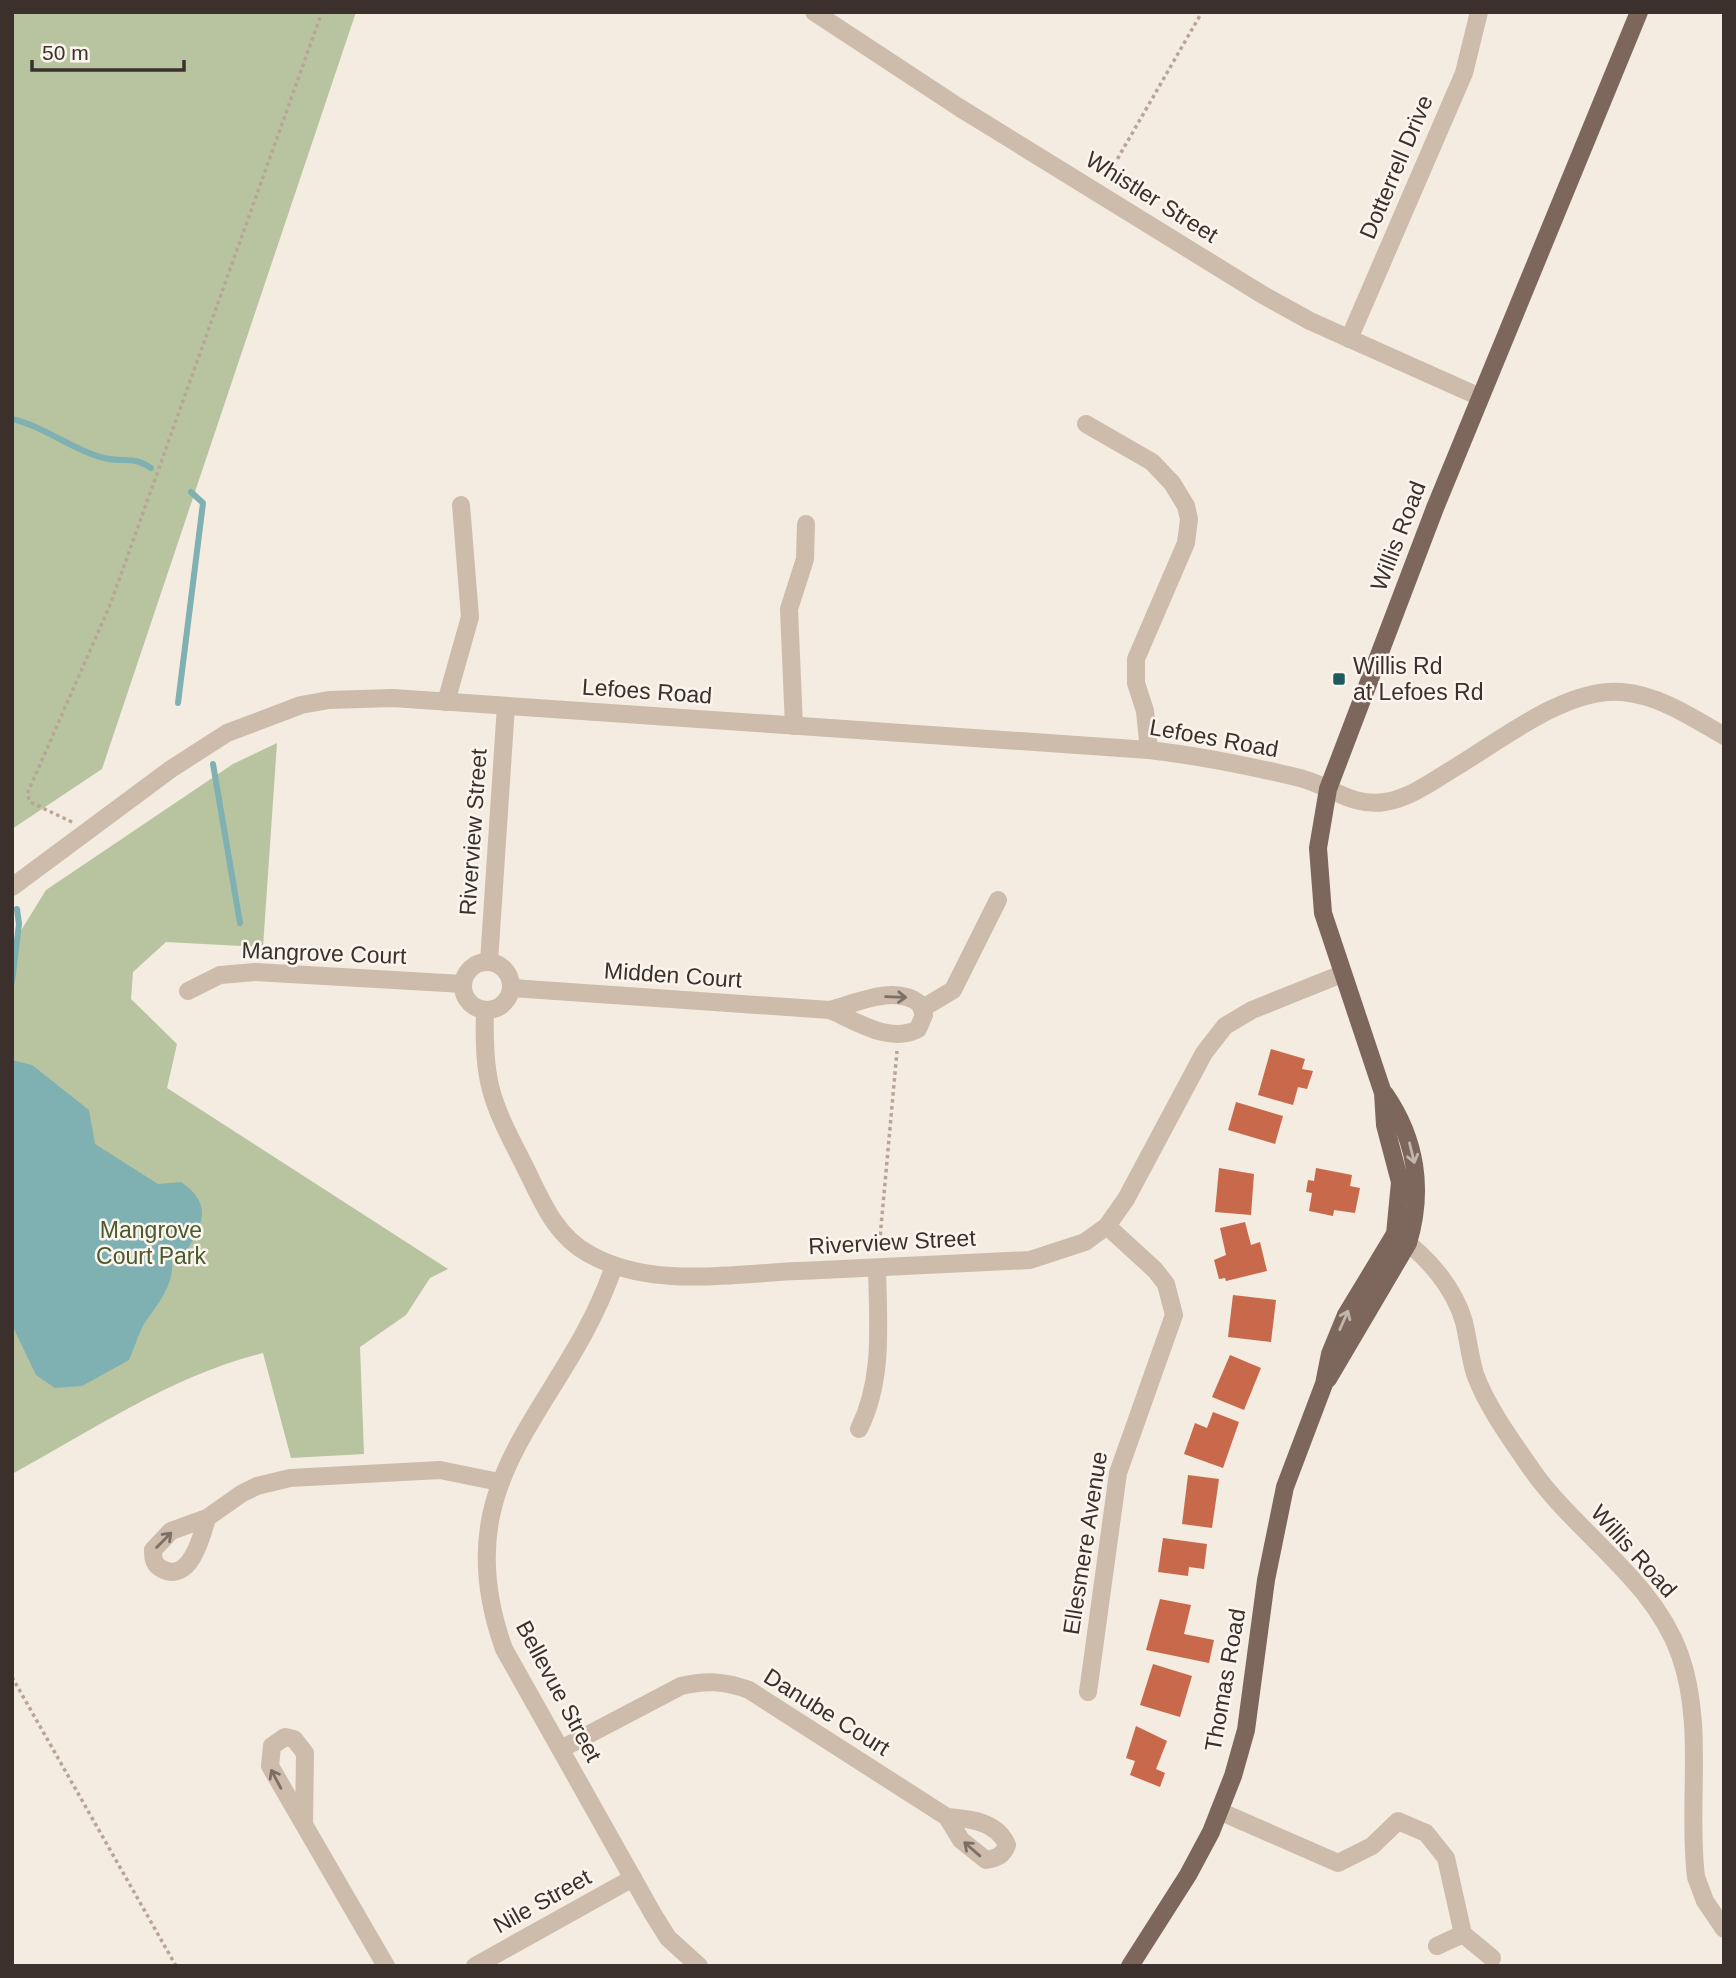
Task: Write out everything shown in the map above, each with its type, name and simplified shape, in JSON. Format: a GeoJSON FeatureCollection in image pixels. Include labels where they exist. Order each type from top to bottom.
{"type":"FeatureCollection","features":[{"type":"Feature","properties":{"kind":"main road","name":"Willis Road"},"geometry":{"type":"LineString","coordinates":[[1402,1238],[1417,1202],[1415,1164],[1400,1116],[1383,1093],[1326,925],[1320,889],[1318,848],[1328,789],[1480,397],[1639,12]]}},
{"type":"Feature","properties":{"kind":"main road","name":"Thomas Road"},"geometry":{"type":"LineString","coordinates":[[1130,1966],[1188,1875],[1219,1811],[1246,1730],[1276,1517],[1324,1384],[1344,1356],[1402,1238]]}},
{"type":"Feature","properties":{"kind":"street","name":"Whistler Street"},"geometry":{"type":"LineString","coordinates":[[814,12],[960,108],[1263,295],[1349,338],[1480,397]]}},
{"type":"Feature","properties":{"kind":"street","name":"Dotterrell Drive"},"geometry":{"type":"LineString","coordinates":[[1349,338],[1464,73],[1479,12]]}},
{"type":"Feature","properties":{"kind":"street"},"geometry":{"type":"LineString","coordinates":[[1086,424],[1152,463],[1172,482],[1186,506],[1189,519],[1186,543],[1136,659],[1136,684],[1147,719],[1149,750]]}},
{"type":"Feature","properties":{"kind":"street"},"geometry":{"type":"LineString","coordinates":[[446,702],[470,617],[461,505]]}},
{"type":"Feature","properties":{"kind":"street"},"geometry":{"type":"LineString","coordinates":[[794,726],[789,609],[805,559],[806,524]]}},
{"type":"Feature","properties":{"kind":"street","name":"Lefoes Road"},"geometry":{"type":"LineString","coordinates":[[12,887],[198,751],[227,733],[277,712],[329,700],[361,698],[446,702],[1149,750],[1229,762],[1298,778],[1328,789],[1349,801],[1376,803],[1398,799],[1559,706],[1581,697],[1606,692],[1624,692],[1664,703],[1724,736]]}},
{"type":"Feature","properties":{"kind":"street","name":"Riverview Street"},"geometry":{"type":"LineString","coordinates":[[489,962],[506,706]]}},
{"type":"Feature","properties":{"kind":"street"},"geometry":{"type":"LineString","coordinates":[[899,1034],[911,1033],[923,1023],[923,1008],[953,990],[998,900]]}},
{"type":"Feature","properties":{"kind":"street"},"geometry":{"type":"LineString","coordinates":[[489,962],[508,974],[512,988],[510,996],[500,1007],[485,1010],[478,1009],[466,999],[463,984],[475,965],[489,962]]}},
{"type":"Feature","properties":{"kind":"street","name":"Mangrove Court"},"geometry":{"type":"LineString","coordinates":[[188,991],[219,975],[255,972],[463,984]]}},
{"type":"Feature","properties":{"kind":"street","name":"Riverview Street"},"geometry":{"type":"LineString","coordinates":[[485,1010],[486,1078],[507,1133],[553,1222],[567,1239],[588,1254],[614,1266],[647,1274],[680,1276],[877,1268],[1039,1258],[1085,1242],[1107,1226],[1126,1199],[1214,1036],[1252,1010],[1342,974]]}},
{"type":"Feature","properties":{"kind":"street","name":"Midden Court"},"geometry":{"type":"LineString","coordinates":[[512,988],[830,1010],[878,996],[906,997],[915,1000],[923,1008]]}},
{"type":"Feature","properties":{"kind":"street","name":"Midden Court"},"geometry":{"type":"LineString","coordinates":[[830,1010],[867,1027],[899,1034]]}},
{"type":"Feature","properties":{"kind":"street","name":"Ellesmere Avenue"},"geometry":{"type":"LineString","coordinates":[[1087,1692],[1118,1473],[1174,1315],[1166,1284],[1155,1270],[1107,1226]]}},
{"type":"Feature","properties":{"kind":"street","name":"Willis Road"},"geometry":{"type":"LineString","coordinates":[[1402,1238],[1433,1268],[1457,1304],[1475,1374],[1531,1469],[1563,1509],[1637,1584],[1670,1632],[1686,1676],[1692,1709],[1696,1877],[1706,1902],[1724,1929]]}},
{"type":"Feature","properties":{"kind":"street","name":"Bellevue Street"},"geometry":{"type":"LineString","coordinates":[[614,1266],[592,1321],[539,1405],[499,1482],[488,1525],[486,1575],[495,1625],[504,1649],[668,1938],[699,1966]]}},
{"type":"Feature","properties":{"kind":"street"},"geometry":{"type":"LineString","coordinates":[[859,1429],[869,1409],[876,1379],[877,1268]]}},
{"type":"Feature","properties":{"kind":"street"},"geometry":{"type":"LineString","coordinates":[[207,1518],[257,1486],[290,1478],[440,1470],[499,1482]]}},
{"type":"Feature","properties":{"kind":"street","name":"Danube Court"},"geometry":{"type":"LineString","coordinates":[[561,1749],[681,1686],[701,1681],[727,1682],[749,1690],[947,1817]]}},
{"type":"Feature","properties":{"kind":"street"},"geometry":{"type":"LineString","coordinates":[[1219,1811],[1338,1863],[1372,1846],[1398,1821],[1426,1833],[1446,1858],[1463,1934],[1492,1958]]}},
{"type":"Feature","properties":{"kind":"street"},"geometry":{"type":"LineString","coordinates":[[304,1822],[386,1966]]}},
{"type":"Feature","properties":{"kind":"street","name":"Nile Street"},"geometry":{"type":"LineString","coordinates":[[475,1966],[633,1878]]}},
{"type":"Feature","properties":{"kind":"street"},"geometry":{"type":"LineString","coordinates":[[1437,1946],[1463,1934]]}},
{"type":"Feature","properties":{"kind":"path"},"geometry":{"type":"LineString","coordinates":[[84,833],[64,816],[30,802],[27,794],[110,605],[322,12]]}},
{"type":"Feature","properties":{"kind":"path"},"geometry":{"type":"LineString","coordinates":[[1098,192],[1202,12]]}},
{"type":"Feature","properties":{"kind":"path"},"geometry":{"type":"LineString","coordinates":[[877,1268],[899,1034]]}},
{"type":"Feature","properties":{"kind":"path"},"geometry":{"type":"LineString","coordinates":[[12,1677],[176,1966]]}},
{"type":"Feature","properties":{"kind":"green space"},"geometry":{"type":"Polygon","coordinates":[[[12,12],[356,12],[102,769],[12,829],[12,12]]]}},
{"type":"Feature","properties":{"kind":"green space","name":"Mangrove Court Park"},"geometry":{"type":"Polygon","coordinates":[[[277,743],[263,947],[166,942],[133,972],[131,999],[177,1044],[167,1088],[448,1269],[430,1278],[406,1315],[360,1347],[364,1454],[291,1458],[263,1353],[197,1375],[165,1389],[12,1474],[12,945],[46,890],[233,764],[277,743]]]}},
{"type":"Feature","properties":{"kind":"water"},"geometry":{"type":"Polygon","coordinates":[[[12,1060],[32,1065],[89,1110],[95,1144],[158,1184],[181,1182],[191,1190],[201,1205],[198,1230],[187,1250],[171,1254],[169,1283],[144,1324],[129,1360],[82,1386],[55,1388],[36,1375],[12,1325],[12,1060]]]}},
{"type":"Feature","properties":{"kind":"building"},"geometry":{"type":"Polygon","coordinates":[[[1271,1049],[1305,1059],[1302,1069],[1313,1071],[1307,1089],[1298,1087],[1293,1105],[1258,1095],[1271,1049]]]}},
{"type":"Feature","properties":{"kind":"building"},"geometry":{"type":"Polygon","coordinates":[[[1236,1102],[1283,1116],[1275,1144],[1228,1130],[1236,1102]]]}},
{"type":"Feature","properties":{"kind":"building"},"geometry":{"type":"Polygon","coordinates":[[[1219,1168],[1254,1174],[1251,1215],[1215,1212],[1219,1168]]]}},
{"type":"Feature","properties":{"kind":"building"},"geometry":{"type":"Polygon","coordinates":[[[1316,1168],[1352,1175],[1350,1186],[1360,1188],[1355,1213],[1334,1210],[1333,1216],[1309,1211],[1312,1193],[1306,1192],[1308,1180],[1314,1181],[1316,1168]]]}},
{"type":"Feature","properties":{"kind":"building"},"geometry":{"type":"Polygon","coordinates":[[[1245,1222],[1251,1245],[1260,1242],[1267,1271],[1226,1281],[1225,1278],[1219,1279],[1214,1260],[1226,1255],[1220,1228],[1245,1222]]]}},
{"type":"Feature","properties":{"kind":"building"},"geometry":{"type":"Polygon","coordinates":[[[1233,1295],[1276,1300],[1271,1342],[1228,1337],[1233,1295]]]}},
{"type":"Feature","properties":{"kind":"building"},"geometry":{"type":"Polygon","coordinates":[[[1230,1355],[1261,1368],[1244,1410],[1212,1397],[1230,1355]]]}},
{"type":"Feature","properties":{"kind":"building"},"geometry":{"type":"Polygon","coordinates":[[[1213,1412],[1239,1422],[1223,1468],[1184,1454],[1195,1423],[1207,1428],[1213,1412]]]}},
{"type":"Feature","properties":{"kind":"building"},"geometry":{"type":"Polygon","coordinates":[[[1188,1475],[1219,1479],[1212,1528],[1182,1524],[1188,1475]]]}},
{"type":"Feature","properties":{"kind":"building"},"geometry":{"type":"Polygon","coordinates":[[[1163,1538],[1207,1544],[1204,1569],[1189,1567],[1188,1576],[1158,1572],[1163,1538]]]}},
{"type":"Feature","properties":{"kind":"building"},"geometry":{"type":"Polygon","coordinates":[[[1160,1599],[1191,1605],[1184,1634],[1214,1640],[1209,1663],[1146,1650],[1160,1599]]]}},
{"type":"Feature","properties":{"kind":"building"},"geometry":{"type":"Polygon","coordinates":[[[1153,1664],[1192,1676],[1180,1717],[1140,1705],[1153,1664]]]}},
{"type":"Feature","properties":{"kind":"building"},"geometry":{"type":"Polygon","coordinates":[[[1136,1726],[1167,1741],[1156,1769],[1165,1773],[1160,1787],[1130,1775],[1135,1761],[1126,1758],[1136,1726]]]}},
{"type":"Feature","properties":{"kind":"waterway"},"geometry":{"type":"LineString","coordinates":[[12,419],[93,455],[138,462],[151,468]]}},
{"type":"Feature","properties":{"kind":"waterway"},"geometry":{"type":"LineString","coordinates":[[178,703],[203,503],[191,492]]}},
{"type":"Feature","properties":{"kind":"waterway"},"geometry":{"type":"LineString","coordinates":[[213,764],[240,923]]}},
{"type":"Feature","properties":{"kind":"waterway"},"geometry":{"type":"LineString","coordinates":[[12,982],[19,924],[17,909]]}},
{"type":"Feature","properties":{"kind":"place","name":"Willis Rd at Lefoes Rd"},"geometry":{"type":"Point","coordinates":[1339,679]}}]}
